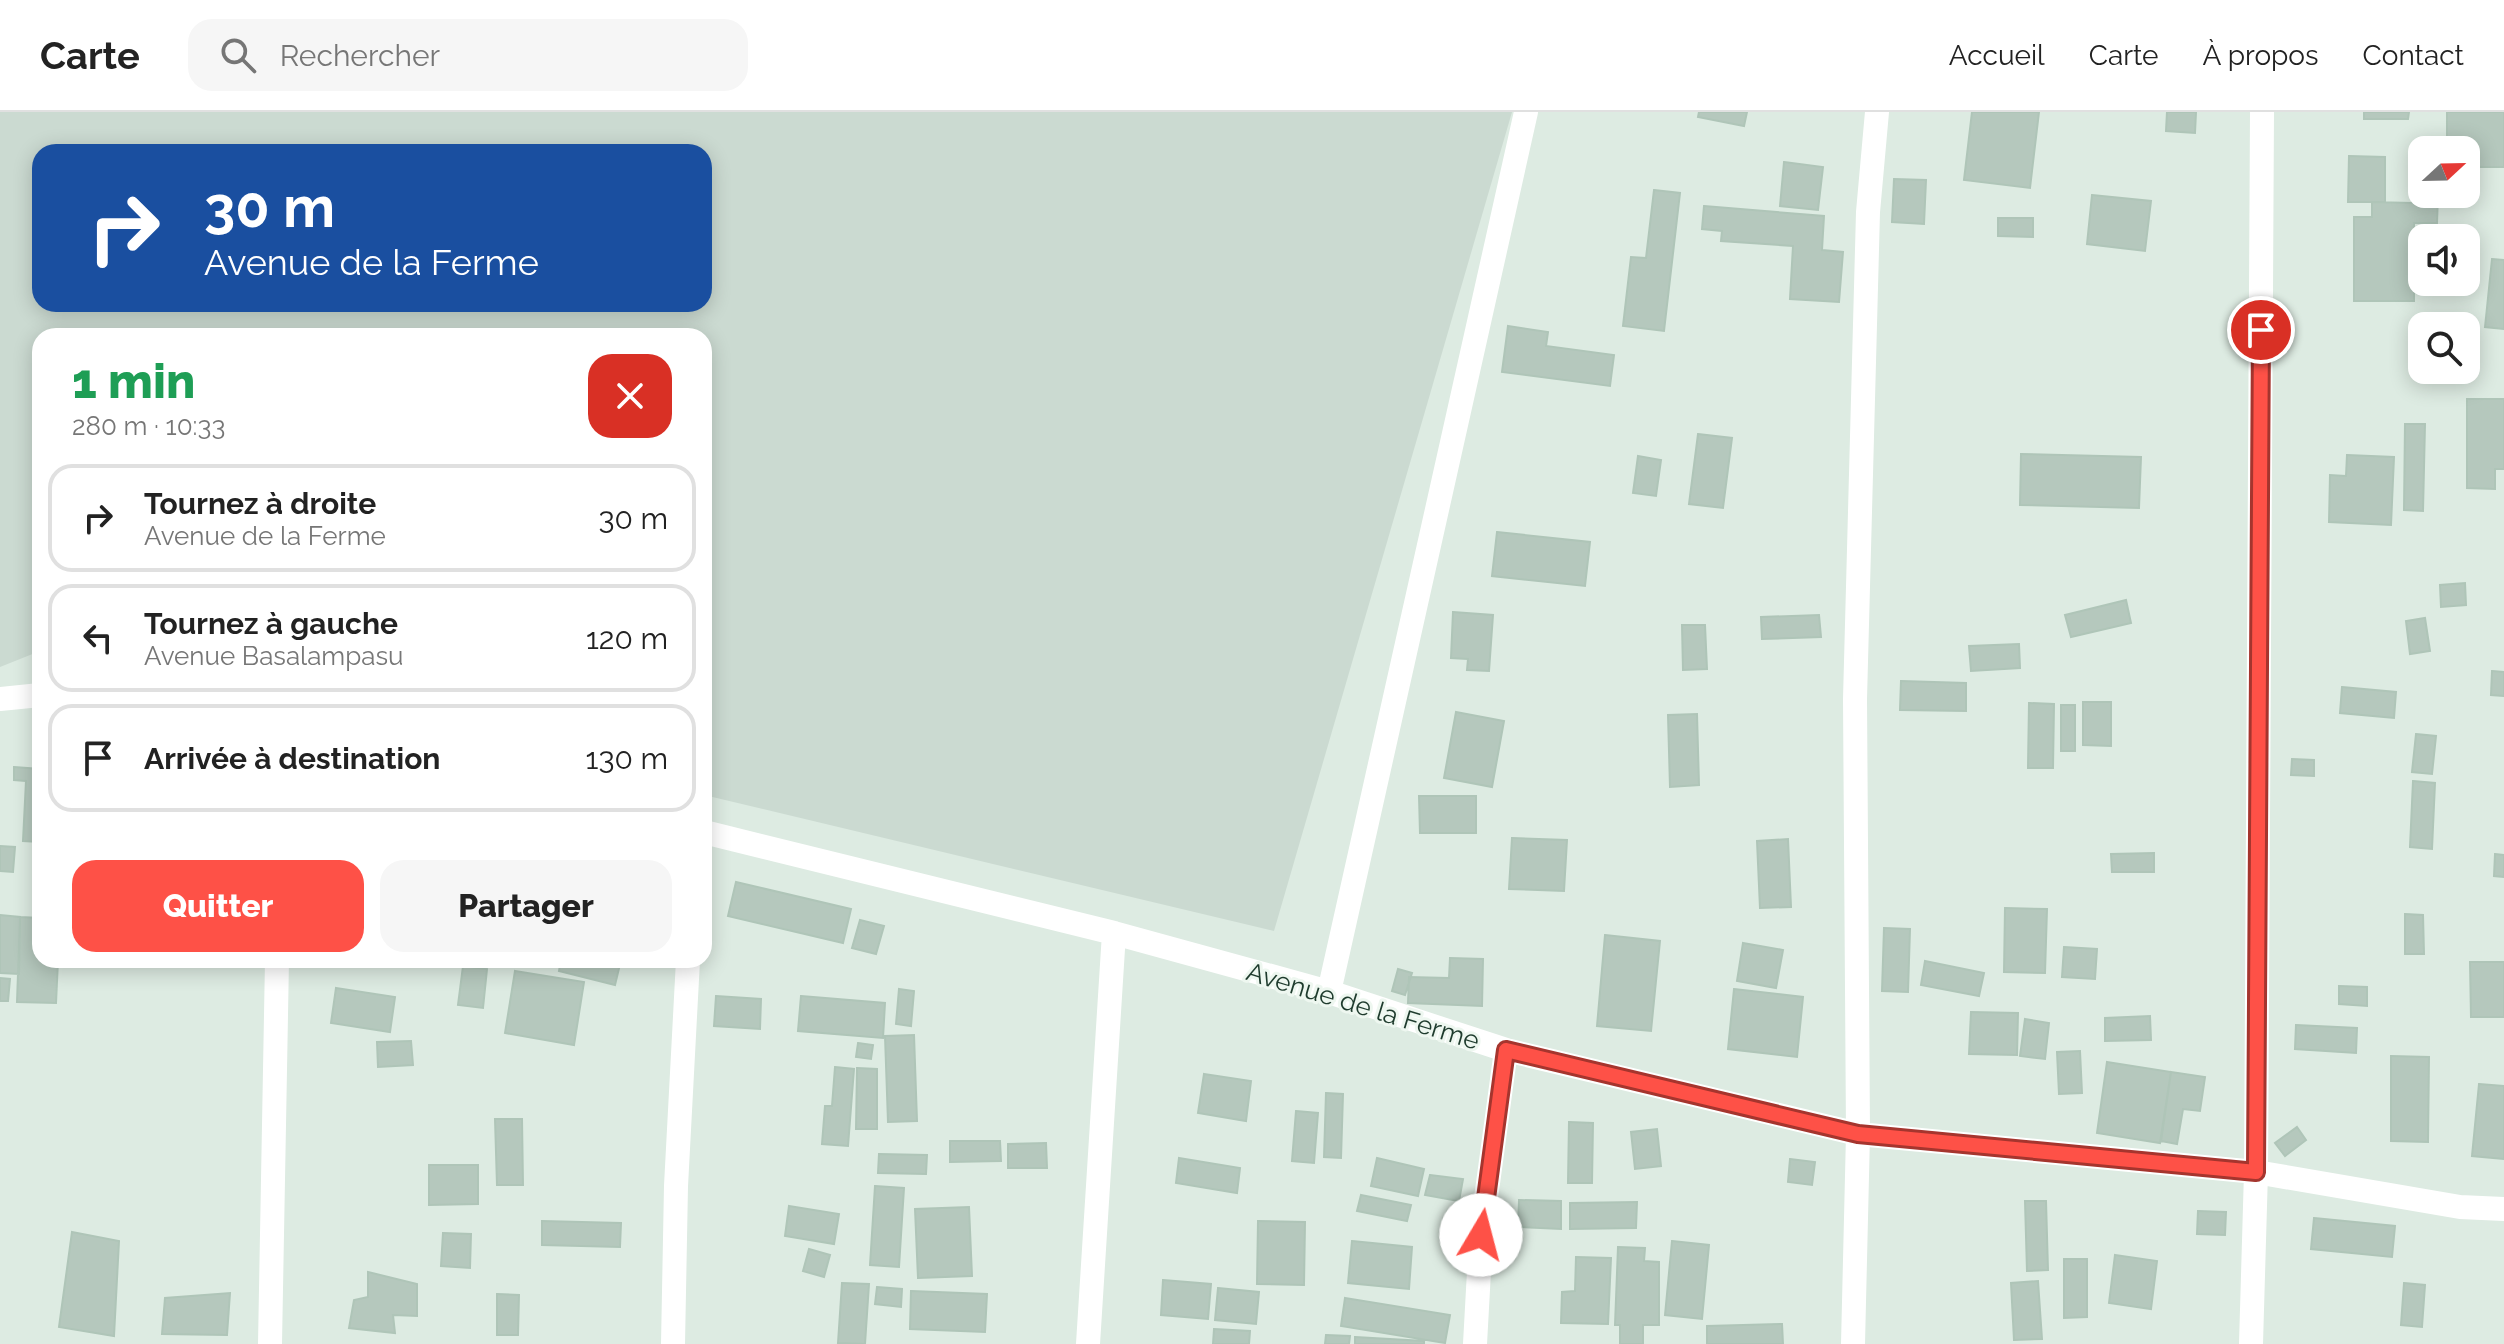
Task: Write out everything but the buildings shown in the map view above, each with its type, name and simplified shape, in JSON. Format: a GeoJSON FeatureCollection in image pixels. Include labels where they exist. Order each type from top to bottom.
{"type":"FeatureCollection","features":[{"type":"Feature","properties":{"kind":"street"},"geometry":{"type":"LineString","coordinates":[[1329,992],[1526,112]]}},
{"type":"Feature","properties":{"kind":"street"},"geometry":{"type":"LineString","coordinates":[[1853,1344],[1858,1134],[1855,699],[1868,212],[1877,112]]}},
{"type":"Feature","properties":{"kind":"street"},"geometry":{"type":"LineString","coordinates":[[2251,1344],[2256,1172],[2262,112]]}},
{"type":"Feature","properties":{"kind":"street"},"geometry":{"type":"LineString","coordinates":[[0,699],[32,696]]}},
{"type":"Feature","properties":{"kind":"street","name":"Avenue de la Ferme"},"geometry":{"type":"LineString","coordinates":[[712,834],[1114,933],[1329,992],[1506,1050],[1858,1134],[2256,1172],[2460,1207],[2504,1209]]}},
{"type":"Feature","properties":{"kind":"street"},"geometry":{"type":"LineString","coordinates":[[1088,1344],[1114,933]]}},
{"type":"Feature","properties":{"kind":"street"},"geometry":{"type":"LineString","coordinates":[[270,1344],[277,968]]}},
{"type":"Feature","properties":{"kind":"street"},"geometry":{"type":"LineString","coordinates":[[673,1344],[676,1186],[688,968]]}},
{"type":"Feature","properties":{"kind":"street"},"geometry":{"type":"LineString","coordinates":[[1475,1344],[1481,1235],[1506,1050]]}},
{"type":"Feature","properties":{"kind":"shaded area"},"geometry":{"type":"Polygon","coordinates":[[[0,112],[1512,112],[1274,931],[712,797],[712,328],[32,328],[32,654],[0,667],[0,112]]]}},
{"type":"Feature","properties":{"kind":"route"},"geometry":{"type":"LineString","coordinates":[[1481,1235],[1506,1050],[1858,1134],[2256,1172],[2261,330]]}}]}
